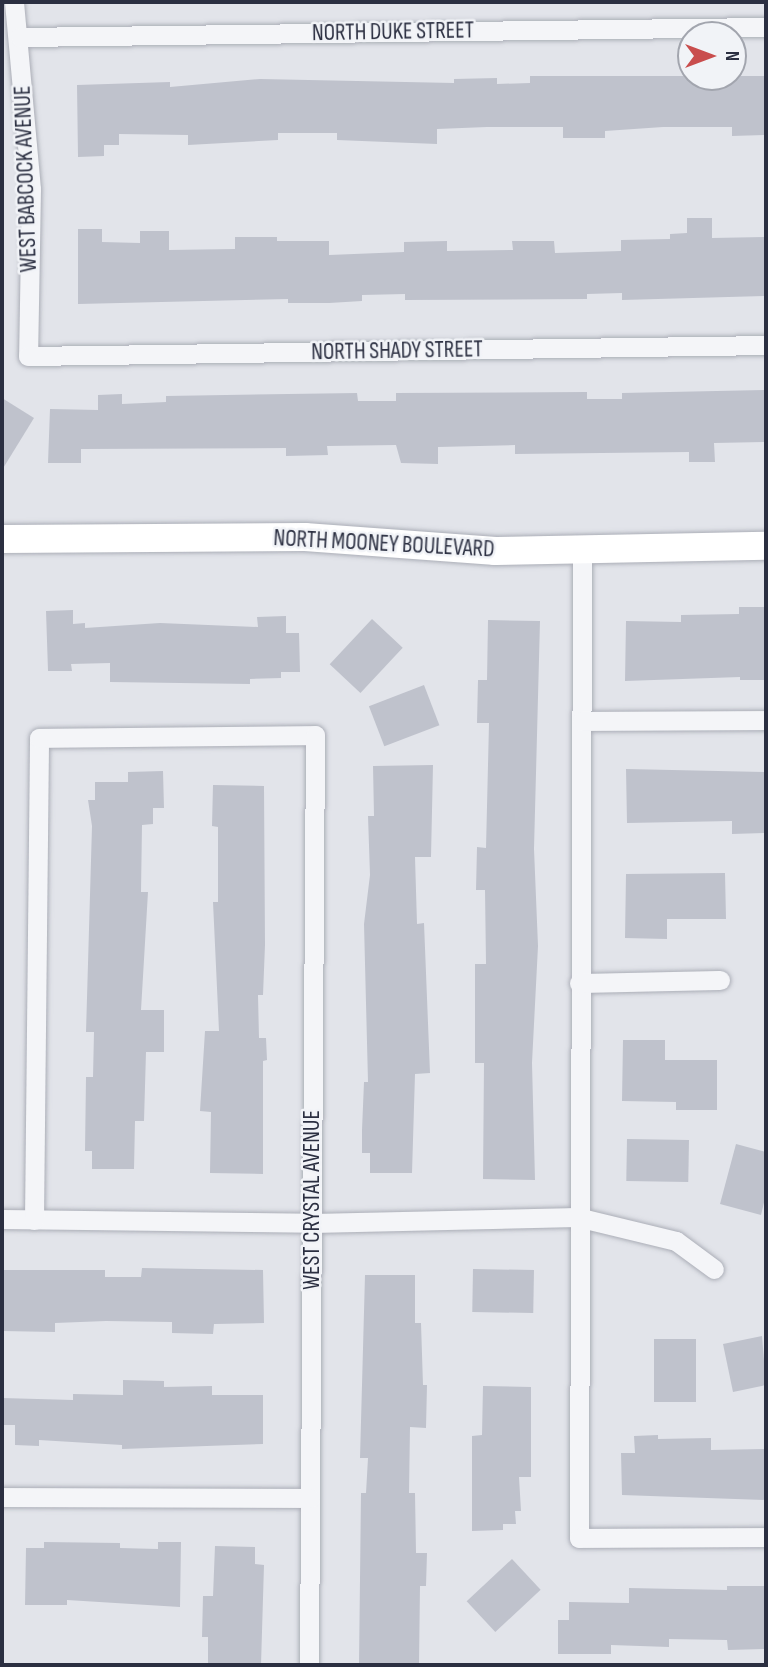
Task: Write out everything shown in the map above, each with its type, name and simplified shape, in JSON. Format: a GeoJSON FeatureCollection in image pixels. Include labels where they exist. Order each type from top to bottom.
{"type":"FeatureCollection","features":[{"type":"Feature","properties":{"kind":"street","name":"WEST BABCOCK AVENUE"},"geometry":{"type":"LineString","coordinates":[[14,2],[20,37],[30,189],[28,356]]}},
{"type":"Feature","properties":{"kind":"street","name":"NORTH DUKE STREET"},"geometry":{"type":"LineString","coordinates":[[20,37],[766,27]]}},
{"type":"Feature","properties":{"kind":"street","name":"NORTH SHADY STREET"},"geometry":{"type":"LineString","coordinates":[[28,356],[766,345]]}},
{"type":"Feature","properties":{"kind":"street","name":"NORTH MOONEY BOULEVARD"},"geometry":{"type":"LineString","coordinates":[[2,539],[305,537],[495,551],[766,546]]}},
{"type":"Feature","properties":{"kind":"street"},"geometry":{"type":"LineString","coordinates":[[582,551],[577,1217],[579,1538],[766,1538]]}},
{"type":"Feature","properties":{"kind":"street"},"geometry":{"type":"LineString","coordinates":[[582,721],[766,720]]}},
{"type":"Feature","properties":{"kind":"street","name":"WEST CRYSTAL AVENUE"},"geometry":{"type":"LineString","coordinates":[[34,1220],[39,737],[315,735],[309,1665]]}},
{"type":"Feature","properties":{"kind":"street"},"geometry":{"type":"LineString","coordinates":[[579,982],[720,980]]}},
{"type":"Feature","properties":{"kind":"street"},"geometry":{"type":"LineString","coordinates":[[2,1219],[312,1223],[577,1217],[676,1241],[714,1269]]}},
{"type":"Feature","properties":{"kind":"street"},"geometry":{"type":"LineString","coordinates":[[2,1497],[310,1498]]}},
{"type":"Feature","properties":{"kind":"building"},"geometry":{"type":"Polygon","coordinates":[[[530,76],[677,76],[677,91],[747,91],[747,76],[766,76],[766,135],[732,136],[732,127],[663,127],[605,131],[605,138],[563,138],[563,127],[487,127],[437,129],[437,144],[337,140],[337,133],[278,133],[278,140],[188,145],[188,135],[119,134],[119,145],[104,145],[104,156],[78,157],[77,85],[170,82],[170,87],[260,79],[454,83],[454,79],[497,78],[497,84],[530,83],[530,76]]]}},
{"type":"Feature","properties":{"kind":"building"},"geometry":{"type":"Polygon","coordinates":[[[687,218],[712,218],[712,238],[766,237],[766,296],[622,300],[622,293],[587,294],[587,299],[405,300],[405,294],[362,295],[362,301],[329,303],[288,303],[288,299],[78,304],[78,229],[102,229],[102,242],[140,243],[140,231],[169,231],[169,250],[235,249],[235,237],[277,237],[277,241],[329,241],[329,255],[404,252],[404,242],[447,241],[447,251],[513,250],[512,241],[554,241],[555,253],[621,251],[621,240],[670,239],[670,234],[687,233],[687,218]]]}},
{"type":"Feature","properties":{"kind":"building"},"geometry":{"type":"Polygon","coordinates":[[[766,390],[766,442],[714,443],[715,462],[689,462],[689,452],[515,454],[515,445],[438,447],[438,464],[401,463],[396,445],[327,446],[328,455],[286,456],[286,448],[81,449],[81,463],[48,463],[50,409],[98,410],[98,395],[122,394],[122,404],[166,402],[166,396],[357,393],[358,401],[396,401],[396,393],[587,392],[587,399],[622,399],[622,393],[766,390]]]}},
{"type":"Feature","properties":{"kind":"building"},"geometry":{"type":"Polygon","coordinates":[[[2,398],[34,418],[2,470],[2,398]]]}},
{"type":"Feature","properties":{"kind":"building"},"geometry":{"type":"Polygon","coordinates":[[[739,607],[766,607],[766,680],[740,680],[740,677],[625,681],[626,621],[681,622],[681,615],[739,614],[739,607]]]}},
{"type":"Feature","properties":{"kind":"building"},"geometry":{"type":"Polygon","coordinates":[[[73,610],[73,624],[85,623],[85,628],[160,623],[258,627],[257,617],[286,616],[286,633],[299,633],[300,672],[281,672],[281,678],[250,679],[250,684],[110,682],[110,663],[71,664],[72,671],[48,671],[46,611],[73,610]]]}},
{"type":"Feature","properties":{"kind":"building"},"geometry":{"type":"Polygon","coordinates":[[[372,619],[403,648],[360,693],[330,664],[372,619]]]}},
{"type":"Feature","properties":{"kind":"building"},"geometry":{"type":"Polygon","coordinates":[[[488,620],[540,621],[534,849],[538,946],[532,1063],[535,1180],[483,1179],[484,1063],[475,1063],[475,964],[486,964],[485,890],[476,890],[477,847],[486,848],[489,723],[477,723],[478,680],[487,680],[488,620]]]}},
{"type":"Feature","properties":{"kind":"building"},"geometry":{"type":"Polygon","coordinates":[[[424,685],[439,725],[384,746],[369,706],[424,685]]]}},
{"type":"Feature","properties":{"kind":"building"},"geometry":{"type":"Polygon","coordinates":[[[433,765],[431,857],[415,857],[417,924],[424,923],[430,1073],[415,1074],[412,1173],[370,1173],[370,1153],[362,1153],[362,1130],[364,1082],[368,1082],[364,924],[370,875],[368,816],[374,816],[373,766],[433,765]]]}},
{"type":"Feature","properties":{"kind":"building"},"geometry":{"type":"Polygon","coordinates":[[[626,769],[766,772],[766,833],[732,834],[732,821],[627,823],[626,769]]]}},
{"type":"Feature","properties":{"kind":"building"},"geometry":{"type":"Polygon","coordinates":[[[163,771],[164,808],[153,808],[153,824],[142,825],[141,892],[148,892],[141,1010],[164,1010],[164,1052],[146,1052],[144,1121],[135,1121],[134,1169],[92,1169],[92,1151],[85,1151],[86,1077],[93,1077],[94,1032],[86,1032],[92,826],[88,800],[95,800],[95,782],[128,782],[128,772],[163,771]]]}},
{"type":"Feature","properties":{"kind":"building"},"geometry":{"type":"Polygon","coordinates":[[[213,785],[264,786],[265,945],[263,995],[258,995],[259,1038],[266,1038],[267,1060],[263,1061],[263,1174],[210,1173],[211,1112],[200,1111],[205,1031],[219,1031],[213,902],[218,902],[218,827],[212,826],[213,785]]]}},
{"type":"Feature","properties":{"kind":"building"},"geometry":{"type":"Polygon","coordinates":[[[725,873],[726,919],[667,919],[667,939],[625,938],[626,874],[725,873]]]}},
{"type":"Feature","properties":{"kind":"building"},"geometry":{"type":"Polygon","coordinates":[[[623,1040],[665,1040],[665,1060],[717,1060],[717,1110],[676,1110],[676,1102],[622,1101],[623,1040]]]}},
{"type":"Feature","properties":{"kind":"building"},"geometry":{"type":"Polygon","coordinates":[[[627,1139],[689,1140],[688,1182],[626,1181],[627,1139]]]}},
{"type":"Feature","properties":{"kind":"building"},"geometry":{"type":"Polygon","coordinates":[[[736,1144],[766,1152],[766,1194],[761,1215],[720,1204],[736,1144]]]}},
{"type":"Feature","properties":{"kind":"building"},"geometry":{"type":"Polygon","coordinates":[[[142,1268],[263,1270],[264,1323],[214,1324],[213,1334],[172,1333],[172,1322],[106,1321],[55,1323],[55,1332],[2,1331],[2,1270],[105,1270],[105,1277],[141,1277],[142,1268]]]}},
{"type":"Feature","properties":{"kind":"building"},"geometry":{"type":"Polygon","coordinates":[[[473,1269],[534,1270],[533,1313],[472,1312],[473,1269]]]}},
{"type":"Feature","properties":{"kind":"building"},"geometry":{"type":"Polygon","coordinates":[[[365,1275],[415,1275],[415,1323],[421,1323],[423,1385],[427,1385],[426,1428],[410,1427],[409,1493],[415,1493],[416,1553],[427,1553],[426,1586],[420,1586],[419,1665],[359,1665],[361,1493],[366,1493],[368,1458],[360,1458],[365,1275]]]}},
{"type":"Feature","properties":{"kind":"building"},"geometry":{"type":"Polygon","coordinates":[[[762,1336],[766,1385],[733,1392],[723,1344],[762,1336]]]}},
{"type":"Feature","properties":{"kind":"building"},"geometry":{"type":"Polygon","coordinates":[[[654,1339],[696,1339],[696,1402],[654,1402],[654,1339]]]}},
{"type":"Feature","properties":{"kind":"building"},"geometry":{"type":"Polygon","coordinates":[[[123,1380],[164,1381],[164,1387],[212,1386],[212,1395],[263,1395],[263,1444],[122,1449],[122,1445],[39,1440],[39,1446],[15,1445],[15,1425],[2,1425],[2,1398],[73,1400],[73,1394],[123,1395],[123,1380]]]}},
{"type":"Feature","properties":{"kind":"building"},"geometry":{"type":"Polygon","coordinates":[[[483,1386],[531,1387],[531,1477],[519,1477],[521,1511],[515,1511],[516,1524],[503,1524],[503,1530],[472,1531],[472,1436],[482,1435],[483,1386]]]}},
{"type":"Feature","properties":{"kind":"building"},"geometry":{"type":"Polygon","coordinates":[[[658,1435],[658,1439],[711,1438],[711,1450],[766,1449],[766,1500],[622,1495],[621,1453],[635,1453],[634,1436],[658,1435]]]}},
{"type":"Feature","properties":{"kind":"building"},"geometry":{"type":"Polygon","coordinates":[[[44,1542],[120,1543],[120,1548],[158,1549],[158,1542],[181,1542],[180,1607],[67,1600],[67,1605],[25,1605],[26,1548],[44,1548],[44,1542]]]}},
{"type":"Feature","properties":{"kind":"building"},"geometry":{"type":"Polygon","coordinates":[[[215,1546],[255,1547],[255,1564],[264,1565],[261,1665],[208,1665],[208,1637],[202,1637],[203,1596],[213,1596],[215,1546]]]}},
{"type":"Feature","properties":{"kind":"building"},"geometry":{"type":"Polygon","coordinates":[[[512,1559],[541,1590],[495,1632],[467,1601],[512,1559]]]}},
{"type":"Feature","properties":{"kind":"building"},"geometry":{"type":"Polygon","coordinates":[[[727,1586],[766,1586],[766,1649],[728,1650],[727,1640],[669,1639],[669,1647],[611,1645],[611,1654],[558,1654],[558,1620],[569,1620],[569,1602],[629,1603],[629,1588],[727,1590],[727,1586]]]}}]}
